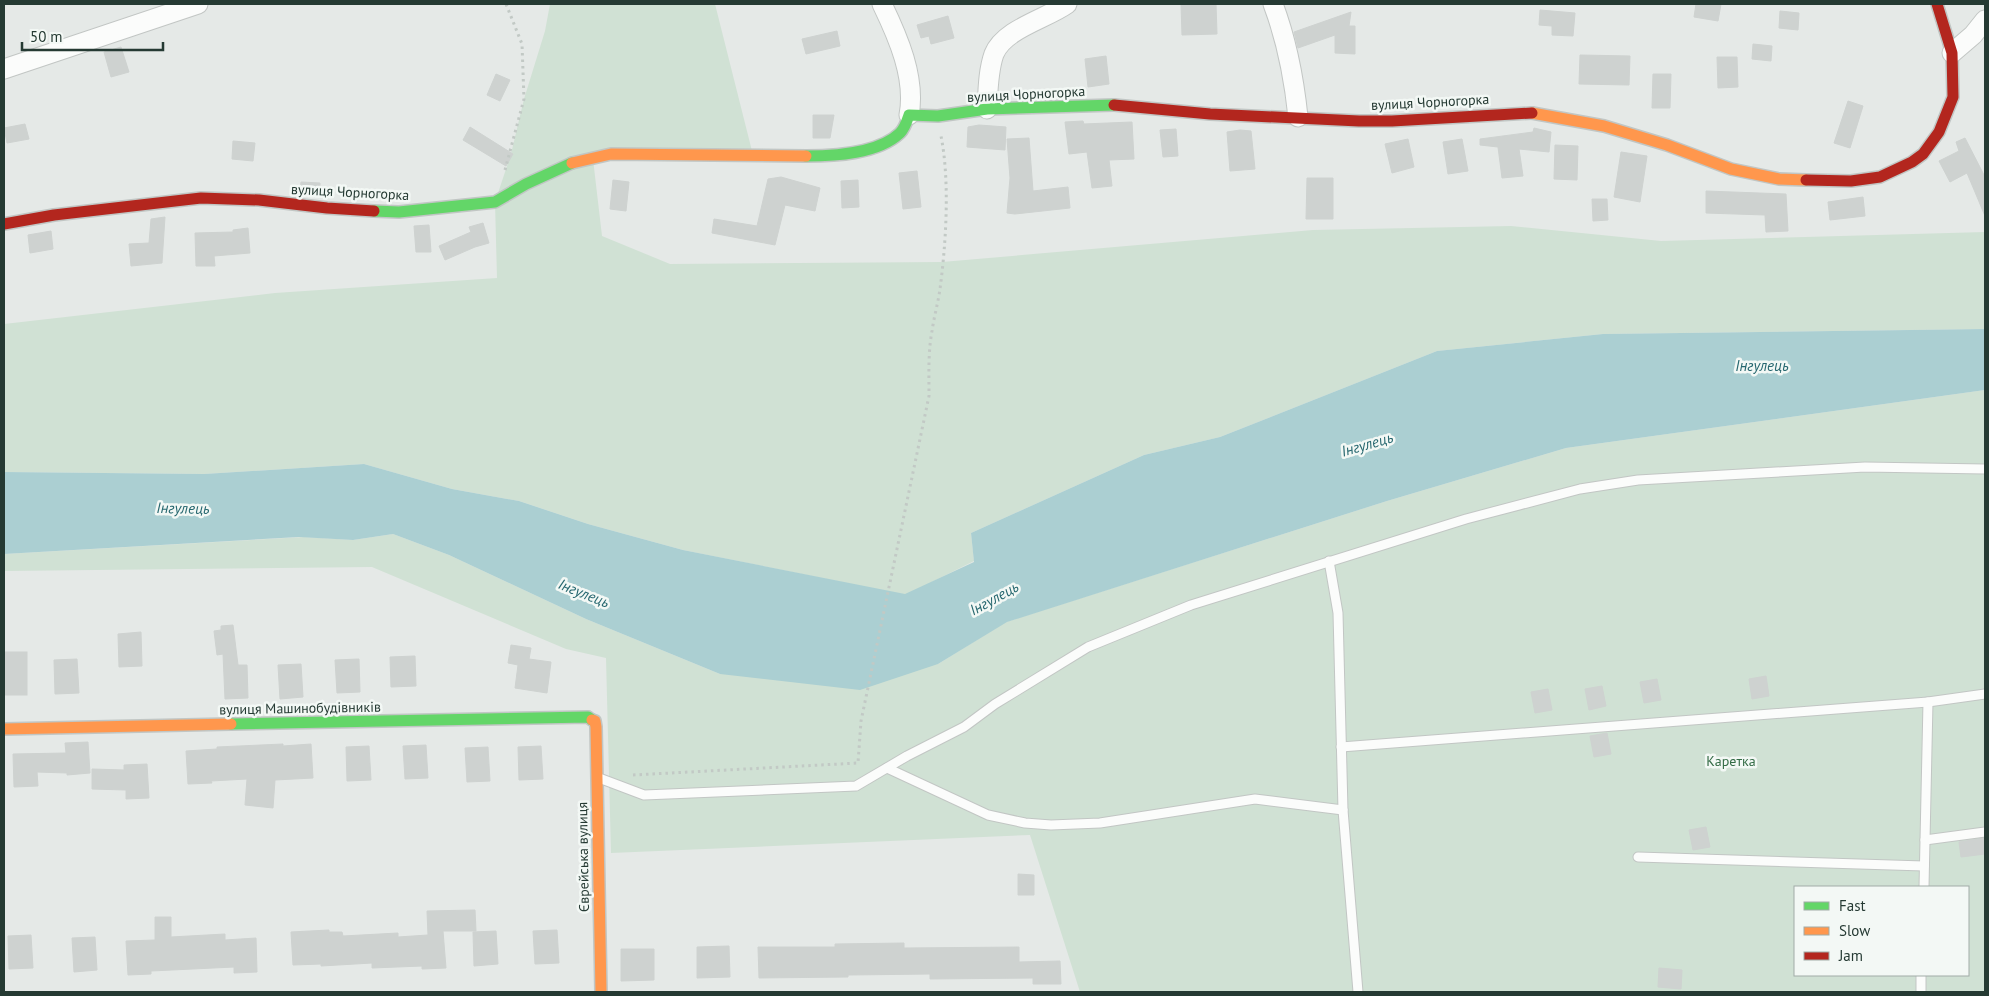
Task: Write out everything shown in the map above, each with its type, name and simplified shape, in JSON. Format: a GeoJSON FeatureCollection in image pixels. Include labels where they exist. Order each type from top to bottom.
{"type":"FeatureCollection","features":[{"type":"Feature","properties":{"kind":"street"},"geometry":{"type":"LineString","coordinates":[[4,68],[198,4]]}},
{"type":"Feature","properties":{"kind":"street"},"geometry":{"type":"LineString","coordinates":[[882,4],[904,62],[909,82],[911,102],[909,115]]}},
{"type":"Feature","properties":{"kind":"street"},"geometry":{"type":"LineString","coordinates":[[987,108],[990,76],[995,53],[1009,36],[1022,27],[1055,12],[1067,4]]}},
{"type":"Feature","properties":{"kind":"street"},"geometry":{"type":"LineString","coordinates":[[1273,4],[1282,29],[1294,86],[1298,118]]}},
{"type":"Feature","properties":{"kind":"street","name":"вулиця Чорногорка"},"geometry":{"type":"LineString","coordinates":[[4,224],[54,215],[201,198],[259,200],[327,208],[399,212],[494,202],[566,165],[611,154],[811,156],[874,147],[895,138],[903,130],[909,115],[938,116],[987,108],[1112,105],[1210,114],[1392,121],[1527,112],[1604,126],[1667,145],[1731,170],[1779,179],[1851,181],[1880,177],[1912,162],[1932,144],[1944,122],[1953,97],[1952,53],[1937,4]]}},
{"type":"Feature","properties":{"kind":"street"},"geometry":{"type":"LineString","coordinates":[[1952,53],[1973,35],[1985,20]]}},
{"type":"Feature","properties":{"kind":"street","name":"вулиця Машинобудівників"},"geometry":{"type":"LineString","coordinates":[[4,729],[588,717],[595,721]]}},
{"type":"Feature","properties":{"kind":"street","name":"Єврейська вулиця"},"geometry":{"type":"LineString","coordinates":[[595,721],[601,992]]}},
{"type":"Feature","properties":{"kind":"lane"},"geometry":{"type":"LineString","coordinates":[[597,777],[644,795],[856,786],[964,727],[995,704],[1088,647],[1190,605],[1466,519],[1580,489],[1638,480],[1865,467],[1985,469]]}},
{"type":"Feature","properties":{"kind":"lane"},"geometry":{"type":"LineString","coordinates":[[1329,561],[1338,613],[1343,810],[1358,992]]}},
{"type":"Feature","properties":{"kind":"lane"},"geometry":{"type":"LineString","coordinates":[[1341,747],[1928,702],[1985,694]]}},
{"type":"Feature","properties":{"kind":"lane"},"geometry":{"type":"LineString","coordinates":[[1924,886],[1928,702]]}},
{"type":"Feature","properties":{"kind":"lane"},"geometry":{"type":"LineString","coordinates":[[886,768],[988,815],[1025,823],[1051,825],[1100,823],[1255,799],[1343,810]]}},
{"type":"Feature","properties":{"kind":"lane"},"geometry":{"type":"LineString","coordinates":[[1925,840],[1985,832]]}},
{"type":"Feature","properties":{"kind":"lane"},"geometry":{"type":"LineString","coordinates":[[1638,857],[1924,866]]}},
{"type":"Feature","properties":{"kind":"lane"},"geometry":{"type":"LineString","coordinates":[[1921,992],[1922,976]]}},
{"type":"Feature","properties":{"kind":"path"},"geometry":{"type":"LineString","coordinates":[[494,202],[511,154],[524,99],[522,44],[506,4]]}},
{"type":"Feature","properties":{"kind":"path"},"geometry":{"type":"LineString","coordinates":[[626,776],[858,763],[861,721],[929,396],[929,362],[932,332],[940,290],[945,236],[945,155],[938,116]]}},
{"type":"Feature","properties":{"kind":"green space"},"geometry":{"type":"Polygon","coordinates":[[[550,4],[715,4],[753,155],[593,159],[602,236],[670,264],[942,262],[1313,230],[1511,226],[1661,241],[1985,232],[1985,329],[1603,334],[1437,351],[1220,437],[1144,455],[971,533],[974,561],[906,595],[683,550],[588,524],[519,501],[452,489],[364,464],[204,474],[4,472],[4,324],[275,293],[497,278],[495,202],[511,154],[524,99],[545,31],[550,4]]]}},
{"type":"Feature","properties":{"kind":"green space","name":"Каретка"},"geometry":{"type":"Polygon","coordinates":[[[1985,390],[1985,992],[1080,992],[1030,835],[611,853],[606,658],[566,649],[372,567],[4,571],[4,554],[304,537],[353,540],[393,534],[449,555],[586,619],[720,674],[938,664],[1006,622],[1387,501],[1566,448],[1985,390]]]}},
{"type":"Feature","properties":{"kind":"water","name":"Інгулець"},"geometry":{"type":"Polygon","coordinates":[[[1985,329],[1985,390],[1566,448],[1387,501],[1007,622],[938,664],[860,690],[720,674],[586,619],[449,555],[393,534],[353,540],[299,537],[4,554],[4,472],[204,474],[364,464],[452,489],[519,501],[588,524],[683,550],[905,594],[974,562],[971,533],[1144,455],[1220,437],[1437,351],[1603,334],[1985,329]]]}},
{"type":"Feature","properties":{"kind":"building"},"geometry":{"type":"Polygon","coordinates":[[[1181,4],[1216,4],[1217,34],[1182,35],[1181,4]]]}},
{"type":"Feature","properties":{"kind":"building"},"geometry":{"type":"Polygon","coordinates":[[[1696,4],[1721,4],[1718,21],[1694,17],[1696,4]]]}},
{"type":"Feature","properties":{"kind":"building"},"geometry":{"type":"Polygon","coordinates":[[[1540,10],[1575,13],[1573,36],[1552,35],[1552,26],[1539,25],[1540,10]]]}},
{"type":"Feature","properties":{"kind":"building"},"geometry":{"type":"Polygon","coordinates":[[[1780,11],[1799,13],[1798,30],[1779,28],[1780,11]]]}},
{"type":"Feature","properties":{"kind":"building"},"geometry":{"type":"Polygon","coordinates":[[[1351,12],[1349,26],[1355,26],[1355,54],[1335,53],[1335,35],[1298,48],[1294,32],[1351,12]]]}},
{"type":"Feature","properties":{"kind":"building"},"geometry":{"type":"Polygon","coordinates":[[[948,16],[954,38],[931,44],[929,36],[921,38],[917,25],[948,16]]]}},
{"type":"Feature","properties":{"kind":"building"},"geometry":{"type":"Polygon","coordinates":[[[837,31],[840,46],[806,54],[802,39],[837,31]]]}},
{"type":"Feature","properties":{"kind":"building"},"geometry":{"type":"Polygon","coordinates":[[[1753,44],[1772,46],[1771,61],[1752,59],[1753,44]]]}},
{"type":"Feature","properties":{"kind":"building"},"geometry":{"type":"Polygon","coordinates":[[[121,47],[129,72],[111,77],[104,52],[121,47]]]}},
{"type":"Feature","properties":{"kind":"building"},"geometry":{"type":"Polygon","coordinates":[[[1580,55],[1630,56],[1629,85],[1579,84],[1580,55]]]}},
{"type":"Feature","properties":{"kind":"building"},"geometry":{"type":"Polygon","coordinates":[[[1106,56],[1109,84],[1088,87],[1085,59],[1106,56]]]}},
{"type":"Feature","properties":{"kind":"building"},"geometry":{"type":"Polygon","coordinates":[[[1717,57],[1737,57],[1738,87],[1718,88],[1717,57]]]}},
{"type":"Feature","properties":{"kind":"building"},"geometry":{"type":"Polygon","coordinates":[[[496,74],[510,80],[500,101],[487,95],[496,74]]]}},
{"type":"Feature","properties":{"kind":"building"},"geometry":{"type":"Polygon","coordinates":[[[1653,74],[1671,74],[1670,108],[1652,108],[1653,74]]]}},
{"type":"Feature","properties":{"kind":"building"},"geometry":{"type":"Polygon","coordinates":[[[1848,101],[1863,106],[1850,148],[1834,143],[1848,101]]]}},
{"type":"Feature","properties":{"kind":"building"},"geometry":{"type":"Polygon","coordinates":[[[813,115],[834,115],[830,138],[813,138],[813,115]]]}},
{"type":"Feature","properties":{"kind":"building"},"geometry":{"type":"Polygon","coordinates":[[[1083,121],[1084,124],[1132,122],[1134,159],[1109,160],[1112,186],[1092,188],[1087,152],[1069,154],[1065,122],[1083,121]]]}},
{"type":"Feature","properties":{"kind":"building"},"geometry":{"type":"Polygon","coordinates":[[[25,124],[29,139],[7,143],[4,128],[25,124]]]}},
{"type":"Feature","properties":{"kind":"building"},"geometry":{"type":"Polygon","coordinates":[[[979,125],[1006,127],[1005,150],[967,147],[968,127],[979,125]]]}},
{"type":"Feature","properties":{"kind":"building"},"geometry":{"type":"Polygon","coordinates":[[[470,127],[513,154],[506,166],[463,140],[470,127]]]}},
{"type":"Feature","properties":{"kind":"building"},"geometry":{"type":"Polygon","coordinates":[[[1534,128],[1551,132],[1549,152],[1519,149],[1523,176],[1502,178],[1498,147],[1480,145],[1480,139],[1533,132],[1534,128]]]}},
{"type":"Feature","properties":{"kind":"building"},"geometry":{"type":"Polygon","coordinates":[[[1176,129],[1178,156],[1163,157],[1160,130],[1176,129]]]}},
{"type":"Feature","properties":{"kind":"building"},"geometry":{"type":"Polygon","coordinates":[[[1251,131],[1255,169],[1230,171],[1227,132],[1251,131]]]}},
{"type":"Feature","properties":{"kind":"building"},"geometry":{"type":"Polygon","coordinates":[[[1029,138],[1033,191],[1068,187],[1070,208],[1015,214],[1007,213],[1010,178],[1007,139],[1029,138]]]}},
{"type":"Feature","properties":{"kind":"building"},"geometry":{"type":"Polygon","coordinates":[[[1965,138],[1985,177],[1985,216],[1967,173],[1950,182],[1939,161],[1959,151],[1956,142],[1965,138]]]}},
{"type":"Feature","properties":{"kind":"building"},"geometry":{"type":"Polygon","coordinates":[[[1408,139],[1414,167],[1392,173],[1385,144],[1408,139]]]}},
{"type":"Feature","properties":{"kind":"building"},"geometry":{"type":"Polygon","coordinates":[[[1462,139],[1468,171],[1448,174],[1443,142],[1462,139]]]}},
{"type":"Feature","properties":{"kind":"building"},"geometry":{"type":"Polygon","coordinates":[[[233,141],[255,143],[253,161],[232,159],[233,141]]]}},
{"type":"Feature","properties":{"kind":"building"},"geometry":{"type":"Polygon","coordinates":[[[1555,145],[1578,146],[1577,180],[1554,179],[1555,145]]]}},
{"type":"Feature","properties":{"kind":"building"},"geometry":{"type":"Polygon","coordinates":[[[1621,152],[1647,156],[1640,202],[1614,197],[1621,152]]]}},
{"type":"Feature","properties":{"kind":"building"},"geometry":{"type":"Polygon","coordinates":[[[917,171],[921,207],[903,209],[899,173],[917,171]]]}},
{"type":"Feature","properties":{"kind":"building"},"geometry":{"type":"Polygon","coordinates":[[[781,177],[820,188],[815,211],[785,205],[775,245],[712,233],[714,219],[757,226],[768,179],[781,177]]]}},
{"type":"Feature","properties":{"kind":"building"},"geometry":{"type":"Polygon","coordinates":[[[1307,178],[1333,178],[1333,219],[1306,219],[1307,178]]]}},
{"type":"Feature","properties":{"kind":"building"},"geometry":{"type":"Polygon","coordinates":[[[613,180],[629,182],[626,211],[610,209],[613,180]]]}},
{"type":"Feature","properties":{"kind":"building"},"geometry":{"type":"Polygon","coordinates":[[[858,180],[859,207],[842,208],[841,181],[858,180]]]}},
{"type":"Feature","properties":{"kind":"building"},"geometry":{"type":"Polygon","coordinates":[[[301,182],[320,183],[320,192],[300,190],[301,182]]]}},
{"type":"Feature","properties":{"kind":"building"},"geometry":{"type":"Polygon","coordinates":[[[1706,191],[1786,194],[1788,231],[1766,232],[1765,215],[1706,213],[1706,191]]]}},
{"type":"Feature","properties":{"kind":"building"},"geometry":{"type":"Polygon","coordinates":[[[1863,197],[1865,216],[1830,220],[1828,202],[1863,197]]]}},
{"type":"Feature","properties":{"kind":"building"},"geometry":{"type":"Polygon","coordinates":[[[1592,199],[1607,199],[1608,220],[1593,221],[1592,199]]]}},
{"type":"Feature","properties":{"kind":"building"},"geometry":{"type":"Polygon","coordinates":[[[165,217],[162,263],[131,266],[129,244],[149,243],[151,219],[165,217]]]}},
{"type":"Feature","properties":{"kind":"building"},"geometry":{"type":"Polygon","coordinates":[[[483,223],[489,243],[445,260],[439,246],[471,232],[469,227],[483,223]]]}},
{"type":"Feature","properties":{"kind":"building"},"geometry":{"type":"Polygon","coordinates":[[[429,225],[431,252],[416,252],[414,226],[429,225]]]}},
{"type":"Feature","properties":{"kind":"building"},"geometry":{"type":"Polygon","coordinates":[[[248,228],[250,253],[214,256],[215,266],[196,266],[195,233],[233,232],[233,230],[248,228]]]}},
{"type":"Feature","properties":{"kind":"building"},"geometry":{"type":"Polygon","coordinates":[[[51,231],[53,249],[30,253],[28,235],[51,231]]]}},
{"type":"Feature","properties":{"kind":"building"},"geometry":{"type":"Polygon","coordinates":[[[233,625],[238,665],[247,665],[248,698],[225,699],[223,654],[217,655],[214,631],[221,630],[221,626],[233,625]]]}},
{"type":"Feature","properties":{"kind":"building"},"geometry":{"type":"Polygon","coordinates":[[[141,632],[142,666],[119,667],[118,634],[141,632]]]}},
{"type":"Feature","properties":{"kind":"building"},"geometry":{"type":"Polygon","coordinates":[[[511,645],[531,648],[529,659],[551,662],[547,693],[515,688],[518,665],[508,663],[511,645]]]}},
{"type":"Feature","properties":{"kind":"building"},"geometry":{"type":"Polygon","coordinates":[[[4,652],[27,652],[27,695],[4,695],[4,652]]]}},
{"type":"Feature","properties":{"kind":"building"},"geometry":{"type":"Polygon","coordinates":[[[415,656],[416,686],[391,687],[390,657],[415,656]]]}},
{"type":"Feature","properties":{"kind":"building"},"geometry":{"type":"Polygon","coordinates":[[[77,659],[79,693],[55,694],[54,660],[77,659]]]}},
{"type":"Feature","properties":{"kind":"building"},"geometry":{"type":"Polygon","coordinates":[[[359,659],[360,692],[337,693],[335,660],[359,659]]]}},
{"type":"Feature","properties":{"kind":"building"},"geometry":{"type":"Polygon","coordinates":[[[301,664],[303,697],[280,699],[278,665],[301,664]]]}},
{"type":"Feature","properties":{"kind":"building"},"geometry":{"type":"Polygon","coordinates":[[[1766,676],[1769,696],[1752,699],[1749,679],[1766,676]]]}},
{"type":"Feature","properties":{"kind":"building"},"geometry":{"type":"Polygon","coordinates":[[[1657,679],[1661,700],[1644,703],[1640,682],[1657,679]]]}},
{"type":"Feature","properties":{"kind":"building"},"geometry":{"type":"Polygon","coordinates":[[[1602,686],[1606,706],[1589,710],[1585,689],[1602,686]]]}},
{"type":"Feature","properties":{"kind":"building"},"geometry":{"type":"Polygon","coordinates":[[[1548,689],[1552,710],[1535,713],[1531,692],[1548,689]]]}},
{"type":"Feature","properties":{"kind":"building"},"geometry":{"type":"Polygon","coordinates":[[[1607,733],[1611,754],[1594,757],[1590,736],[1607,733]]]}},
{"type":"Feature","properties":{"kind":"building"},"geometry":{"type":"Polygon","coordinates":[[[88,742],[90,773],[67,775],[67,773],[37,772],[38,786],[14,787],[13,754],[66,753],[65,743],[88,742]]]}},
{"type":"Feature","properties":{"kind":"building"},"geometry":{"type":"Polygon","coordinates":[[[283,744],[283,746],[311,744],[313,778],[275,780],[273,808],[245,805],[247,779],[188,784],[186,751],[217,749],[217,747],[283,744]]]}},
{"type":"Feature","properties":{"kind":"building"},"geometry":{"type":"Polygon","coordinates":[[[426,745],[428,778],[405,779],[403,746],[426,745]]]}},
{"type":"Feature","properties":{"kind":"building"},"geometry":{"type":"Polygon","coordinates":[[[369,746],[371,780],[347,781],[346,747],[369,746]]]}},
{"type":"Feature","properties":{"kind":"building"},"geometry":{"type":"Polygon","coordinates":[[[541,746],[543,779],[519,780],[518,747],[541,746]]]}},
{"type":"Feature","properties":{"kind":"building"},"geometry":{"type":"Polygon","coordinates":[[[488,747],[490,781],[467,782],[465,748],[488,747]]]}},
{"type":"Feature","properties":{"kind":"building"},"geometry":{"type":"Polygon","coordinates":[[[147,764],[149,798],[126,799],[126,790],[92,789],[92,769],[124,770],[124,765],[147,764]]]}},
{"type":"Feature","properties":{"kind":"building"},"geometry":{"type":"Polygon","coordinates":[[[1706,827],[1710,847],[1693,850],[1689,830],[1706,827]]]}},
{"type":"Feature","properties":{"kind":"building"},"geometry":{"type":"Polygon","coordinates":[[[1985,838],[1985,854],[1961,857],[1959,842],[1985,838]]]}},
{"type":"Feature","properties":{"kind":"building"},"geometry":{"type":"Polygon","coordinates":[[[1018,874],[1034,875],[1034,895],[1018,895],[1018,874]]]}},
{"type":"Feature","properties":{"kind":"building"},"geometry":{"type":"Polygon","coordinates":[[[475,910],[476,931],[443,931],[446,968],[422,969],[422,966],[372,968],[372,963],[321,966],[321,964],[293,965],[291,932],[329,930],[329,932],[342,932],[343,936],[398,933],[398,937],[428,935],[427,911],[475,910]]]}},
{"type":"Feature","properties":{"kind":"building"},"geometry":{"type":"Polygon","coordinates":[[[155,917],[171,917],[171,937],[225,934],[225,940],[256,938],[257,972],[234,973],[234,967],[151,971],[151,974],[128,975],[126,941],[155,940],[155,917]]]}},
{"type":"Feature","properties":{"kind":"building"},"geometry":{"type":"Polygon","coordinates":[[[557,930],[559,963],[535,964],[533,931],[557,930]]]}},
{"type":"Feature","properties":{"kind":"building"},"geometry":{"type":"Polygon","coordinates":[[[496,931],[498,964],[474,966],[473,932],[496,931]]]}},
{"type":"Feature","properties":{"kind":"building"},"geometry":{"type":"Polygon","coordinates":[[[31,935],[33,968],[9,969],[8,936],[31,935]]]}},
{"type":"Feature","properties":{"kind":"building"},"geometry":{"type":"Polygon","coordinates":[[[95,937],[97,970],[74,972],[72,938],[95,937]]]}},
{"type":"Feature","properties":{"kind":"building"},"geometry":{"type":"Polygon","coordinates":[[[904,943],[904,948],[1019,947],[1019,962],[1060,961],[1061,984],[1033,984],[1033,978],[930,979],[930,974],[759,978],[758,947],[835,947],[835,944],[904,943]]]}},
{"type":"Feature","properties":{"kind":"building"},"geometry":{"type":"Polygon","coordinates":[[[729,946],[730,977],[697,978],[697,947],[729,946]]]}},
{"type":"Feature","properties":{"kind":"building"},"geometry":{"type":"Polygon","coordinates":[[[621,949],[654,949],[654,980],[621,981],[621,949]]]}},
{"type":"Feature","properties":{"kind":"building"},"geometry":{"type":"Polygon","coordinates":[[[1659,968],[1682,970],[1681,989],[1658,987],[1659,968]]]}},
{"type":"Feature","properties":{"kind":"traffic: fast"},"geometry":{"type":"LineString","coordinates":[[806,156],[843,154],[868,150],[891,140],[900,133],[905,127],[909,115],[938,116],[987,109],[1114,105]]}},
{"type":"Feature","properties":{"kind":"traffic: fast"},"geometry":{"type":"LineString","coordinates":[[374,211],[399,212],[495,202],[526,184],[572,163]]}},
{"type":"Feature","properties":{"kind":"traffic: fast"},"geometry":{"type":"LineString","coordinates":[[231,724],[588,717],[592,720]]}},
{"type":"Feature","properties":{"kind":"traffic: slow"},"geometry":{"type":"LineString","coordinates":[[1532,113],[1604,126],[1667,145],[1731,169],[1779,179],[1806,180]]}},
{"type":"Feature","properties":{"kind":"traffic: slow"},"geometry":{"type":"LineString","coordinates":[[572,163],[611,154],[806,156]]}},
{"type":"Feature","properties":{"kind":"traffic: slow"},"geometry":{"type":"LineString","coordinates":[[592,720],[595,721],[596,727],[601,992]]}},
{"type":"Feature","properties":{"kind":"traffic: slow"},"geometry":{"type":"LineString","coordinates":[[4,729],[231,724]]}},
{"type":"Feature","properties":{"kind":"traffic: jam"},"geometry":{"type":"LineString","coordinates":[[1806,180],[1851,181],[1880,177],[1912,162],[1923,154],[1939,132],[1953,97],[1952,53],[1937,4]]}},
{"type":"Feature","properties":{"kind":"traffic: jam"},"geometry":{"type":"LineString","coordinates":[[1114,105],[1210,114],[1359,121],[1392,121],[1532,113]]}},
{"type":"Feature","properties":{"kind":"traffic: jam"},"geometry":{"type":"LineString","coordinates":[[4,224],[54,215],[201,198],[259,200],[374,211]]}}]}
